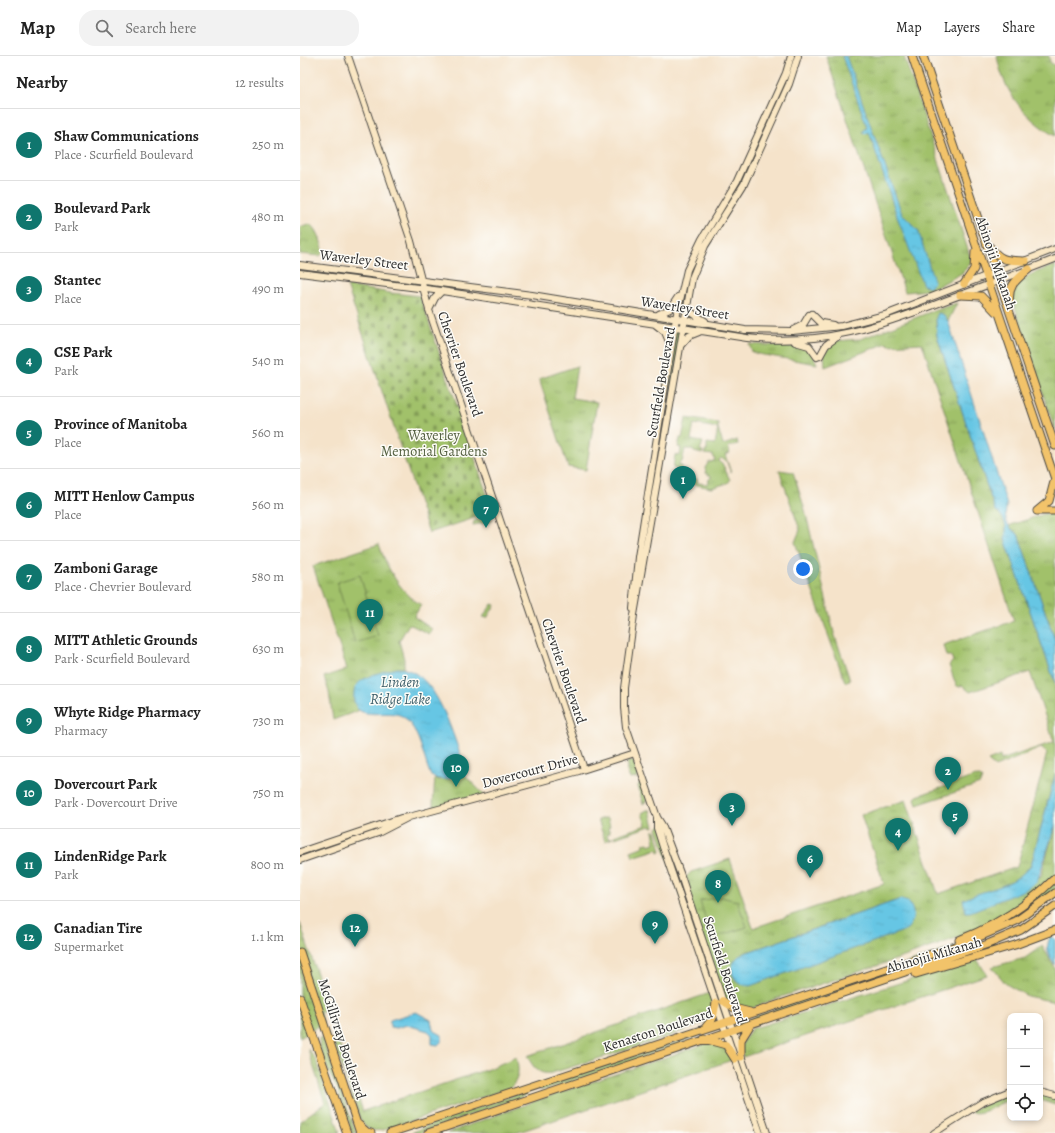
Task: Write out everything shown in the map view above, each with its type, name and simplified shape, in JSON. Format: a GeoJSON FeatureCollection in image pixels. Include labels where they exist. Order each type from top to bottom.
{"type":"FeatureCollection","features":[{"type":"Feature","properties":{"kind":"main road","name":"Abinojii Mikanah"},"geometry":{"type":"LineString","coordinates":[[912,56],[1055,479]]}},
{"type":"Feature","properties":{"kind":"main road","name":"Abinojii Mikanah"},"geometry":{"type":"LineString","coordinates":[[923,56],[1055,446]]}},
{"type":"Feature","properties":{"kind":"main road"},"geometry":{"type":"LineString","coordinates":[[985,241],[994,253],[1002,259],[1026,261]]}},
{"type":"Feature","properties":{"kind":"main road"},"geometry":{"type":"LineString","coordinates":[[964,284],[975,267],[975,244]]}},
{"type":"Feature","properties":{"kind":"main road"},"geometry":{"type":"LineString","coordinates":[[1011,316],[1009,295],[1011,287],[1016,280],[1029,269]]}},
{"type":"Feature","properties":{"kind":"main road"},"geometry":{"type":"LineString","coordinates":[[960,295],[977,295],[984,298],[1000,318]]}},
{"type":"Feature","properties":{"kind":"main road"},"geometry":{"type":"LineString","coordinates":[[1055,479],[1049,500],[1037,511],[1055,511]]}},
{"type":"Feature","properties":{"kind":"main road","name":"Abinojii Mikanah"},"geometry":{"type":"LineString","coordinates":[[933,952],[993,925],[1011,915],[1035,897],[1055,878]]}},
{"type":"Feature","properties":{"kind":"main road"},"geometry":{"type":"LineString","coordinates":[[933,952],[965,943],[1005,927],[1029,913],[1055,893]]}},
{"type":"Feature","properties":{"kind":"main road"},"geometry":{"type":"LineString","coordinates":[[820,1001],[1003,939],[1030,924],[1055,906]]}},
{"type":"Feature","properties":{"kind":"main road","name":"Abinojii Mikanah"},"geometry":{"type":"LineString","coordinates":[[820,1001],[829,1000],[1016,945],[1055,930]]}},
{"type":"Feature","properties":{"kind":"main road","name":"McGillivray Boulevard"},"geometry":{"type":"LineString","coordinates":[[300,952],[360,1133]]}},
{"type":"Feature","properties":{"kind":"main road","name":"Kenaston Boulevard"},"geometry":{"type":"LineString","coordinates":[[390,1133],[933,952]]}},
{"type":"Feature","properties":{"kind":"main road","name":"McGillivray Boulevard"},"geometry":{"type":"LineString","coordinates":[[300,998],[346,1133]]}},
{"type":"Feature","properties":{"kind":"main road","name":"Kenaston Boulevard"},"geometry":{"type":"LineString","coordinates":[[428,1133],[820,1001]]}},
{"type":"Feature","properties":{"kind":"main road"},"geometry":{"type":"LineString","coordinates":[[703,1029],[713,1018],[719,1002],[734,1008],[752,1012]]}},
{"type":"Feature","properties":{"kind":"main road"},"geometry":{"type":"LineString","coordinates":[[738,1058],[741,1040],[751,1024]]}},
{"type":"Feature","properties":{"kind":"main road"},"geometry":{"type":"LineString","coordinates":[[704,1039],[726,1045],[738,1058]]}},
{"type":"Feature","properties":{"kind":"main road"},"geometry":{"type":"LineString","coordinates":[[356,1122],[367,1132],[371,1133]]}},
{"type":"Feature","properties":{"kind":"main road"},"geometry":{"type":"LineString","coordinates":[[343,1133],[344,1125]]}},
{"type":"Feature","properties":{"kind":"street","name":"Chevrier Boulevard"},"geometry":{"type":"LineString","coordinates":[[348,56],[400,206],[430,310],[584,769]]}},
{"type":"Feature","properties":{"kind":"street","name":"Scurfield Boulevard"},"geometry":{"type":"LineString","coordinates":[[634,615],[634,589],[638,557],[674,327],[682,290],[694,254],[737,181],[786,73],[791,56]]}},
{"type":"Feature","properties":{"kind":"street","name":"Scurfield Boulevard"},"geometry":{"type":"LineString","coordinates":[[760,1133],[680,873],[662,825],[657,817],[634,753],[626,726],[624,688],[634,615],[682,328],[697,263],[705,246],[744,184],[794,72],[798,56]]}},
{"type":"Feature","properties":{"kind":"street","name":"Waverley Street"},"geometry":{"type":"LineString","coordinates":[[300,265],[421,279],[684,319],[745,330],[792,331],[842,326],[885,315],[1055,249]]}},
{"type":"Feature","properties":{"kind":"street","name":"Waverley Street"},"geometry":{"type":"LineString","coordinates":[[300,273],[423,288],[758,339],[782,340],[839,335],[881,325],[1055,259]]}},
{"type":"Feature","properties":{"kind":"street"},"geometry":{"type":"LineString","coordinates":[[654,315],[670,309],[682,290]]}},
{"type":"Feature","properties":{"kind":"street"},"geometry":{"type":"LineString","coordinates":[[430,310],[435,298],[442,291]]}},
{"type":"Feature","properties":{"kind":"street"},"geometry":{"type":"LineString","coordinates":[[687,303],[689,311],[710,324]]}},
{"type":"Feature","properties":{"kind":"street"},"geometry":{"type":"LineString","coordinates":[[792,331],[803,325],[810,315],[821,323],[842,326]]}},
{"type":"Feature","properties":{"kind":"street"},"geometry":{"type":"LineString","coordinates":[[653,323],[665,332],[669,339],[671,348]]}},
{"type":"Feature","properties":{"kind":"street"},"geometry":{"type":"LineString","coordinates":[[679,348],[689,336],[701,331]]}},
{"type":"Feature","properties":{"kind":"street"},"geometry":{"type":"LineString","coordinates":[[782,340],[809,346],[819,357],[826,345],[839,335]]}},
{"type":"Feature","properties":{"kind":"street","name":"Dovercourt Drive"},"geometry":{"type":"LineString","coordinates":[[300,852],[401,818],[584,769],[634,753]]}},
{"type":"Feature","properties":{"kind":"street","name":"Dovercourt Drive"},"geometry":{"type":"LineString","coordinates":[[300,860],[378,833],[409,817]]}},
{"type":"Feature","properties":{"kind":"street","name":"Scurfield Boulevard"},"geometry":{"type":"LineString","coordinates":[[738,1058],[767,1133]]}},
{"type":"Feature","properties":{"kind":"street"},"geometry":{"type":"LineString","coordinates":[[934,1133],[982,1103],[1007,1093]]}},
{"type":"Feature","properties":{"kind":"street"},"geometry":{"type":"LineString","coordinates":[[1043,1093],[1055,1096]]}},
{"type":"Feature","properties":{"kind":"green space"},"geometry":{"type":"Polygon","coordinates":[[[826,56],[904,56],[972,262],[962,273],[931,290],[905,292],[826,56]]]}},
{"type":"Feature","properties":{"kind":"green space"},"geometry":{"type":"Polygon","coordinates":[[[997,56],[1049,56],[1050,62],[1055,66],[1055,136],[1034,121],[1017,103],[1004,81],[997,56]]]}},
{"type":"Feature","properties":{"kind":"green space"},"geometry":{"type":"Polygon","coordinates":[[[308,224],[314,227],[320,238],[323,253],[320,256],[300,254],[300,227],[308,224]]]}},
{"type":"Feature","properties":{"kind":"green space"},"geometry":{"type":"Polygon","coordinates":[[[1055,265],[1055,430],[1012,299],[1017,285],[1022,280],[1034,273],[1055,265]]]}},
{"type":"Feature","properties":{"kind":"green space","name":"Waverley Memorial Gardens"},"geometry":{"type":"Polygon","coordinates":[[[347,286],[420,296],[493,512],[429,533],[347,286]]]}},
{"type":"Feature","properties":{"kind":"green space"},"geometry":{"type":"Polygon","coordinates":[[[957,303],[948,321],[944,315],[936,318],[937,336],[995,510],[1005,523],[1005,539],[1055,683],[1055,775],[1031,865],[1021,877],[989,892],[964,900],[1041,876],[1055,826],[1055,875],[1009,913],[970,933],[904,957],[775,999],[750,1009],[728,1007],[699,930],[693,932],[657,828],[662,825],[686,888],[689,886],[686,877],[691,872],[730,859],[753,928],[884,884],[861,815],[906,800],[938,894],[1017,867],[1047,753],[1041,748],[995,767],[988,761],[1000,756],[1001,760],[1054,742],[1030,672],[970,692],[962,685],[959,687],[956,685],[949,665],[953,661],[951,656],[946,656],[943,645],[1014,621],[922,343],[889,345],[887,343],[825,367],[824,353],[835,341],[861,339],[957,303]],[[901,899],[742,954],[731,971],[736,980],[744,985],[906,930],[901,899]]]}},
{"type":"Feature","properties":{"kind":"green space"},"geometry":{"type":"Polygon","coordinates":[[[674,327],[683,328],[633,603],[674,327]]]}},
{"type":"Feature","properties":{"kind":"green space"},"geometry":{"type":"Polygon","coordinates":[[[749,344],[802,347],[811,350],[817,364],[758,354],[752,352],[749,344]]]}},
{"type":"Feature","properties":{"kind":"green space"},"geometry":{"type":"Polygon","coordinates":[[[577,366],[572,398],[597,402],[586,470],[568,467],[539,379],[577,366]]]}},
{"type":"Feature","properties":{"kind":"green space"},"geometry":{"type":"Polygon","coordinates":[[[686,418],[718,423],[723,445],[737,440],[738,444],[728,447],[730,453],[725,455],[731,473],[727,462],[721,458],[718,461],[723,465],[730,480],[728,483],[711,488],[673,480],[675,480],[677,469],[673,468],[675,455],[680,456],[681,448],[678,447],[680,438],[682,438],[686,418]],[[694,424],[691,440],[703,442],[700,450],[703,451],[702,454],[694,452],[692,449],[685,449],[682,462],[679,463],[679,465],[682,466],[681,474],[683,477],[697,479],[698,483],[708,484],[709,479],[712,477],[706,473],[705,468],[708,463],[715,460],[713,455],[704,454],[705,451],[707,451],[707,443],[715,444],[718,428],[694,424]]]}},
{"type":"Feature","properties":{"kind":"green space"},"geometry":{"type":"Polygon","coordinates":[[[779,470],[793,472],[805,510],[834,633],[850,680],[845,682],[795,542],[800,530],[779,470]]]}},
{"type":"Feature","properties":{"kind":"green space"},"geometry":{"type":"Polygon","coordinates":[[[1044,514],[1055,514],[1055,640],[1018,534],[1008,526],[1044,514]]]}},
{"type":"Feature","properties":{"kind":"green space"},"geometry":{"type":"Polygon","coordinates":[[[490,516],[492,519],[490,522],[473,525],[474,521],[490,516]]]}},
{"type":"Feature","properties":{"kind":"green space"},"geometry":{"type":"Polygon","coordinates":[[[379,544],[390,570],[400,586],[413,600],[421,605],[414,617],[432,629],[429,634],[409,624],[399,641],[404,659],[404,668],[397,668],[358,707],[360,710],[333,720],[329,692],[324,677],[347,669],[313,566],[379,544]]]}},
{"type":"Feature","properties":{"kind":"green space"},"geometry":{"type":"Polygon","coordinates":[[[360,575],[378,636],[355,643],[337,582],[360,575]]]}},
{"type":"Feature","properties":{"kind":"green space"},"geometry":{"type":"Polygon","coordinates":[[[492,604],[495,605],[487,618],[483,617],[492,604]]]}},
{"type":"Feature","properties":{"kind":"green space"},"geometry":{"type":"Polygon","coordinates":[[[633,760],[639,775],[637,778],[630,779],[626,769],[628,768],[627,762],[633,760]]]}},
{"type":"Feature","properties":{"kind":"green space"},"geometry":{"type":"Polygon","coordinates":[[[460,770],[485,796],[435,810],[433,804],[435,778],[439,780],[458,774],[460,770]]]}},
{"type":"Feature","properties":{"kind":"green space"},"geometry":{"type":"Polygon","coordinates":[[[976,776],[982,778],[980,784],[917,805],[915,798],[917,796],[976,776]]]}},
{"type":"Feature","properties":{"kind":"green space"},"geometry":{"type":"Polygon","coordinates":[[[640,782],[643,784],[648,800],[643,804],[638,786],[640,782]]]}},
{"type":"Feature","properties":{"kind":"green space"},"geometry":{"type":"Polygon","coordinates":[[[650,810],[654,827],[650,826],[615,838],[614,836],[646,825],[642,813],[650,810]]]}},
{"type":"Feature","properties":{"kind":"green space"},"geometry":{"type":"Polygon","coordinates":[[[608,818],[610,826],[608,827],[610,833],[607,834],[608,838],[613,838],[605,841],[598,820],[608,818]]]}},
{"type":"Feature","properties":{"kind":"green space"},"geometry":{"type":"Polygon","coordinates":[[[653,831],[656,831],[661,851],[659,852],[658,849],[633,857],[631,851],[644,846],[643,844],[648,843],[649,845],[655,843],[653,831]]]}},
{"type":"Feature","properties":{"kind":"green space"},"geometry":{"type":"Polygon","coordinates":[[[1055,881],[1055,890],[1023,916],[980,934],[1055,881]]]}},
{"type":"Feature","properties":{"kind":"green space"},"geometry":{"type":"Polygon","coordinates":[[[721,897],[737,901],[747,927],[715,937],[711,936],[700,901],[721,897]]]}},
{"type":"Feature","properties":{"kind":"green space"},"geometry":{"type":"Polygon","coordinates":[[[300,923],[330,1012],[328,1014],[319,1010],[323,1023],[300,1038],[300,923]]]}},
{"type":"Feature","properties":{"kind":"green space"},"geometry":{"type":"Polygon","coordinates":[[[966,943],[970,948],[736,1026],[736,1024],[793,1002],[966,943]]]}},
{"type":"Feature","properties":{"kind":"green space"},"geometry":{"type":"Polygon","coordinates":[[[1042,946],[1055,968],[1055,1002],[1027,996],[1006,984],[992,967],[1025,958],[1042,946]]]}},
{"type":"Feature","properties":{"kind":"green space"},"geometry":{"type":"Polygon","coordinates":[[[977,959],[987,975],[743,1057],[741,1046],[751,1029],[977,959]]]}},
{"type":"Feature","properties":{"kind":"green space"},"geometry":{"type":"Polygon","coordinates":[[[710,993],[714,1005],[708,1021],[667,1037],[552,1073],[543,1073],[537,1070],[527,1056],[710,993]]]}},
{"type":"Feature","properties":{"kind":"green space"},"geometry":{"type":"Polygon","coordinates":[[[718,1028],[633,1061],[548,1089],[540,1090],[540,1087],[718,1028]]]}},
{"type":"Feature","properties":{"kind":"green space"},"geometry":{"type":"Polygon","coordinates":[[[335,1032],[363,1111],[491,1068],[516,1057],[518,1073],[516,1081],[510,1088],[383,1130],[375,1131],[364,1125],[360,1119],[334,1043],[335,1032]]]}},
{"type":"Feature","properties":{"kind":"green space"},"geometry":{"type":"Polygon","coordinates":[[[319,1038],[322,1038],[324,1042],[356,1133],[352,1133],[339,1094],[323,1060],[319,1038]]]}},
{"type":"Feature","properties":{"kind":"green space"},"geometry":{"type":"Polygon","coordinates":[[[708,1043],[723,1045],[732,1060],[516,1133],[447,1133],[538,1100],[708,1043]]]}},
{"type":"Feature","properties":{"kind":"green space"},"geometry":{"type":"Polygon","coordinates":[[[308,1049],[316,1059],[340,1133],[300,1133],[300,1121],[325,1103],[308,1049]]]}},
{"type":"Feature","properties":{"kind":"green space"},"geometry":{"type":"Polygon","coordinates":[[[527,1091],[528,1093],[523,1096],[419,1133],[411,1133],[444,1119],[527,1091]]]}},
{"type":"Feature","properties":{"kind":"green space"},"geometry":{"type":"Polygon","coordinates":[[[1007,1092],[1007,1101],[979,1113],[970,1111],[1007,1092]]]}},
{"type":"Feature","properties":{"kind":"green space"},"geometry":{"type":"Polygon","coordinates":[[[1043,1093],[1055,1096],[1055,1105],[1043,1101],[1043,1093]]]}},
{"type":"Feature","properties":{"kind":"water"},"geometry":{"type":"Polygon","coordinates":[[[842,56],[846,56],[902,214],[918,230],[934,281],[931,287],[923,285],[898,219],[869,132],[865,134],[863,132],[867,127],[842,56]]]}},
{"type":"Feature","properties":{"kind":"water"},"geometry":{"type":"Polygon","coordinates":[[[938,313],[944,315],[948,321],[1007,505],[1005,514],[1007,522],[1011,529],[1018,534],[1055,640],[1055,683],[1005,539],[1005,523],[995,510],[937,336],[936,318],[938,313]]]}},
{"type":"Feature","properties":{"kind":"water","name":"Linden Ridge Lake"},"geometry":{"type":"Polygon","coordinates":[[[397,668],[410,671],[422,678],[440,703],[447,717],[462,759],[460,770],[457,774],[448,779],[431,776],[418,737],[410,723],[405,718],[390,714],[364,713],[358,709],[354,703],[354,692],[360,682],[365,678],[378,673],[397,668]]]}},
{"type":"Feature","properties":{"kind":"water"},"geometry":{"type":"Polygon","coordinates":[[[1055,775],[1055,826],[1037,882],[1025,890],[970,912],[966,912],[963,900],[1016,879],[1031,865],[1055,775]]]}},
{"type":"Feature","properties":{"kind":"water"},"geometry":{"type":"Polygon","coordinates":[[[901,899],[908,901],[913,912],[912,923],[906,930],[750,986],[738,982],[732,973],[733,963],[742,954],[901,899]]]}},
{"type":"Feature","properties":{"kind":"water"},"geometry":{"type":"Polygon","coordinates":[[[1051,935],[1055,940],[1055,965],[1048,950],[1048,943],[1051,935]]]}},
{"type":"Feature","properties":{"kind":"water"},"geometry":{"type":"Polygon","coordinates":[[[416,1012],[431,1020],[433,1030],[442,1035],[442,1041],[438,1045],[432,1044],[432,1035],[428,1031],[407,1025],[396,1028],[390,1027],[390,1020],[416,1012]]]}},
{"type":"Feature","properties":{"kind":"place","name":"Shaw Communications"},"geometry":{"type":"Point","coordinates":[683,499]}},
{"type":"Feature","properties":{"kind":"place","name":"Zamboni Garage"},"geometry":{"type":"Point","coordinates":[486,528]}},
{"type":"Feature","properties":{"kind":"place","name":"LindenRidge Park"},"geometry":{"type":"Point","coordinates":[370,632]}},
{"type":"Feature","properties":{"kind":"place","name":"Dovercourt Park"},"geometry":{"type":"Point","coordinates":[456,787]}},
{"type":"Feature","properties":{"kind":"place","name":"Boulevard Park"},"geometry":{"type":"Point","coordinates":[948,790]}},
{"type":"Feature","properties":{"kind":"place","name":"Stantec"},"geometry":{"type":"Point","coordinates":[732,826]}},
{"type":"Feature","properties":{"kind":"place","name":"Province of Manitoba"},"geometry":{"type":"Point","coordinates":[955,835]}},
{"type":"Feature","properties":{"kind":"place","name":"CSE Park"},"geometry":{"type":"Point","coordinates":[898,851]}},
{"type":"Feature","properties":{"kind":"place","name":"MITT Henlow Campus"},"geometry":{"type":"Point","coordinates":[810,878]}},
{"type":"Feature","properties":{"kind":"place","name":"MITT Athletic Grounds"},"geometry":{"type":"Point","coordinates":[718,903]}},
{"type":"Feature","properties":{"kind":"place","name":"Whyte Ridge Pharmacy"},"geometry":{"type":"Point","coordinates":[655,944]}},
{"type":"Feature","properties":{"kind":"place","name":"Canadian Tire"},"geometry":{"type":"Point","coordinates":[355,947]}}]}
